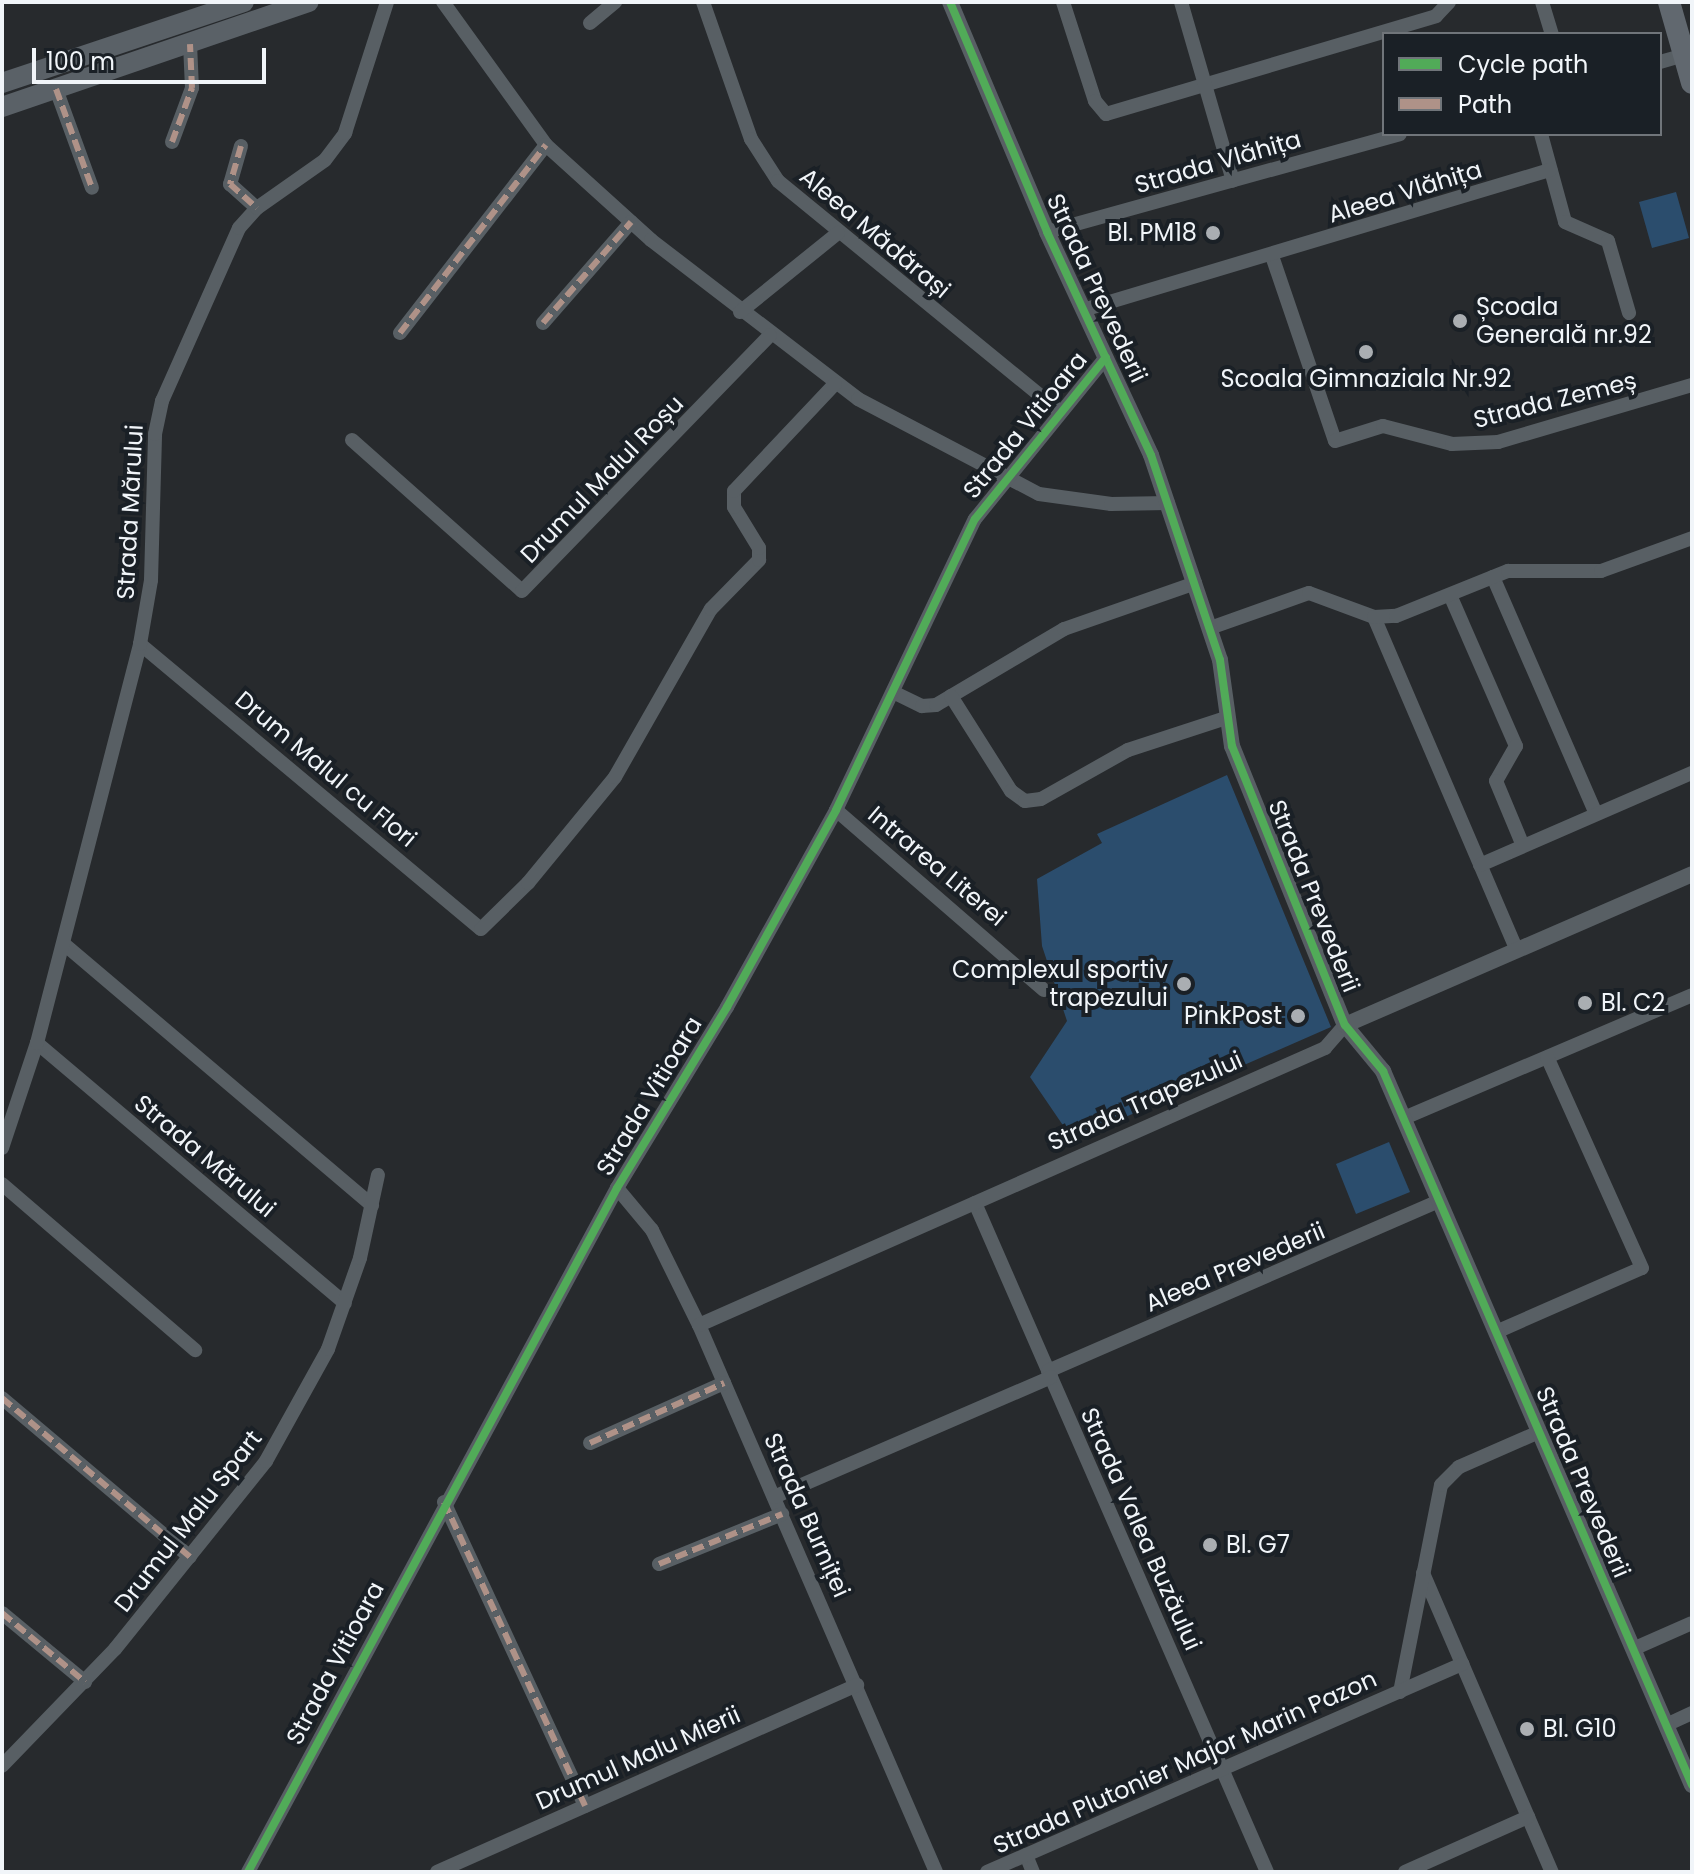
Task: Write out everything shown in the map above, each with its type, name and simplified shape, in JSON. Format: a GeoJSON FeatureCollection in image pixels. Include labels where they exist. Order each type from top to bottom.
{"type":"FeatureCollection","features":[{"type":"Feature","properties":{"kind":"main road"},"geometry":{"type":"LineString","coordinates":[[2,83],[244,2]]}},
{"type":"Feature","properties":{"kind":"main road"},"geometry":{"type":"LineString","coordinates":[[2,107],[308,2]]}},
{"type":"Feature","properties":{"kind":"main road"},"geometry":{"type":"LineString","coordinates":[[1669,2],[1692,83]]}},
{"type":"Feature","properties":{"kind":"street","name":"Strada Mărului"},"geometry":{"type":"LineString","coordinates":[[2,1148],[37,1043],[140,644],[151,580],[157,418],[239,228],[257,208],[325,160],[345,133],[387,2]]}},
{"type":"Feature","properties":{"kind":"street"},"geometry":{"type":"LineString","coordinates":[[443,2],[546,145],[631,222],[740,312],[835,384],[892,420],[1049,496],[1168,503]]}},
{"type":"Feature","properties":{"kind":"street"},"geometry":{"type":"LineString","coordinates":[[590,23],[615,2]]}},
{"type":"Feature","properties":{"kind":"street","name":"Aleea Mădărași"},"geometry":{"type":"LineString","coordinates":[[703,2],[760,156],[790,193],[1059,411]]}},
{"type":"Feature","properties":{"kind":"street","name":"Strada Prevederii"},"geometry":{"type":"LineString","coordinates":[[950,2],[1047,232],[1106,357],[1168,503],[1225,682],[1226,718],[1238,763],[1345,1025],[1379,1065],[1404,1118],[1692,1785]]}},
{"type":"Feature","properties":{"kind":"street"},"geometry":{"type":"LineString","coordinates":[[1063,2],[1095,101],[1106,114],[1382,33]]}},
{"type":"Feature","properties":{"kind":"street"},"geometry":{"type":"LineString","coordinates":[[1181,2],[1233,181]]}},
{"type":"Feature","properties":{"kind":"street"},"geometry":{"type":"LineString","coordinates":[[1384,32],[1436,16],[1449,2]]}},
{"type":"Feature","properties":{"kind":"street"},"geometry":{"type":"LineString","coordinates":[[1542,2],[1551,32]]}},
{"type":"Feature","properties":{"kind":"street"},"geometry":{"type":"LineString","coordinates":[[172,142],[192,88],[190,44]]}},
{"type":"Feature","properties":{"kind":"street"},"geometry":{"type":"LineString","coordinates":[[1662,61],[1684,55]]}},
{"type":"Feature","properties":{"kind":"street"},"geometry":{"type":"LineString","coordinates":[[56,89],[92,188]]}},
{"type":"Feature","properties":{"kind":"street","name":"Strada Vlăhița"},"geometry":{"type":"LineString","coordinates":[[1047,232],[1393,136]]}},
{"type":"Feature","properties":{"kind":"street"},"geometry":{"type":"LineString","coordinates":[[1542,136],[1568,227],[1608,241],[1629,313]]}},
{"type":"Feature","properties":{"kind":"street"},"geometry":{"type":"LineString","coordinates":[[400,333],[546,145]]}},
{"type":"Feature","properties":{"kind":"street"},"geometry":{"type":"LineString","coordinates":[[241,146],[230,184],[257,208]]}},
{"type":"Feature","properties":{"kind":"street","name":"Aleea Vlăhița"},"geometry":{"type":"LineString","coordinates":[[1083,310],[1272,256],[1550,170]]}},
{"type":"Feature","properties":{"kind":"street"},"geometry":{"type":"LineString","coordinates":[[543,323],[631,222]]}},
{"type":"Feature","properties":{"kind":"street"},"geometry":{"type":"LineString","coordinates":[[740,312],[838,233]]}},
{"type":"Feature","properties":{"kind":"street","name":"Strada Zemeș"},"geometry":{"type":"LineString","coordinates":[[1272,256],[1335,441],[1383,426],[1452,444],[1489,443],[1692,385]]}},
{"type":"Feature","properties":{"kind":"street","name":"Drumul Malul Roșu"},"geometry":{"type":"LineString","coordinates":[[352,440],[522,591],[770,335]]}},
{"type":"Feature","properties":{"kind":"street","name":"Strada Vitioara"},"geometry":{"type":"LineString","coordinates":[[248,1872],[444,1502],[617,1188],[727,1007],[836,810],[895,693],[966,537],[1006,476],[1106,357]]}},
{"type":"Feature","properties":{"kind":"street","name":"Drum Malul cu Flori"},"geometry":{"type":"LineString","coordinates":[[140,644],[481,929],[528,883],[615,777],[698,629],[724,592],[759,560],[759,548],[734,507],[734,491],[835,384]]}},
{"type":"Feature","properties":{"kind":"street"},"geometry":{"type":"LineString","coordinates":[[1210,628],[1309,593],[1374,617],[1396,616],[1519,568],[1601,571],[1692,538]]}},
{"type":"Feature","properties":{"kind":"street"},"geometry":{"type":"LineString","coordinates":[[1493,577],[1596,814]]}},
{"type":"Feature","properties":{"kind":"street"},"geometry":{"type":"LineString","coordinates":[[895,693],[930,706],[1064,629],[1195,583]]}},
{"type":"Feature","properties":{"kind":"street"},"geometry":{"type":"LineString","coordinates":[[1450,595],[1516,746],[1496,781],[1523,846]]}},
{"type":"Feature","properties":{"kind":"street"},"geometry":{"type":"LineString","coordinates":[[1374,617],[1517,950]]}},
{"type":"Feature","properties":{"kind":"street"},"geometry":{"type":"LineString","coordinates":[[951,696],[1011,791],[1025,801],[1041,799],[1128,750],[1226,718]]}},
{"type":"Feature","properties":{"kind":"street"},"geometry":{"type":"LineString","coordinates":[[1480,865],[1692,773]]}},
{"type":"Feature","properties":{"kind":"street","name":"Intrarea Literei"},"geometry":{"type":"LineString","coordinates":[[836,810],[1044,990]]}},
{"type":"Feature","properties":{"kind":"street","name":"Strada Trapezului"},"geometry":{"type":"LineString","coordinates":[[699,1325],[1325,1048],[1345,1025],[1692,874]]}},
{"type":"Feature","properties":{"kind":"street"},"geometry":{"type":"LineString","coordinates":[[64,944],[372,1205]]}},
{"type":"Feature","properties":{"kind":"street"},"geometry":{"type":"LineString","coordinates":[[1404,1118],[1692,995]]}},
{"type":"Feature","properties":{"kind":"street","name":"Strada Mărului"},"geometry":{"type":"LineString","coordinates":[[37,1043],[345,1303]]}},
{"type":"Feature","properties":{"kind":"street"},"geometry":{"type":"LineString","coordinates":[[1496,1332],[1642,1268],[1547,1057]]}},
{"type":"Feature","properties":{"kind":"street","name":"Drumul Malu Spart"},"geometry":{"type":"LineString","coordinates":[[2,1766],[85,1682],[190,1557],[280,1437],[328,1349],[345,1303],[378,1175]]}},
{"type":"Feature","properties":{"kind":"street"},"geometry":{"type":"LineString","coordinates":[[2,1184],[195,1350]]}},
{"type":"Feature","properties":{"kind":"street","name":"Strada Burniței"},"geometry":{"type":"LineString","coordinates":[[617,1188],[652,1230],[699,1325],[936,1872]]}},
{"type":"Feature","properties":{"kind":"street","name":"Aleea Prevederii"},"geometry":{"type":"LineString","coordinates":[[774,1497],[1439,1201]]}},
{"type":"Feature","properties":{"kind":"street","name":"Strada Valea Buzăului"},"geometry":{"type":"LineString","coordinates":[[975,1203],[1267,1872]]}},
{"type":"Feature","properties":{"kind":"street"},"geometry":{"type":"LineString","coordinates":[[590,1443],[724,1383]]}},
{"type":"Feature","properties":{"kind":"street"},"geometry":{"type":"LineString","coordinates":[[2,1398],[190,1557]]}},
{"type":"Feature","properties":{"kind":"street","name":"Strada Plutonier Major Marin Pazon"},"geometry":{"type":"LineString","coordinates":[[1400,1692],[1435,1499],[1448,1476],[1539,1432]]}},
{"type":"Feature","properties":{"kind":"street"},"geometry":{"type":"LineString","coordinates":[[444,1502],[585,1806]]}},
{"type":"Feature","properties":{"kind":"street"},"geometry":{"type":"LineString","coordinates":[[659,1564],[782,1514]]}},
{"type":"Feature","properties":{"kind":"street"},"geometry":{"type":"LineString","coordinates":[[1423,1573],[1552,1872]]}},
{"type":"Feature","properties":{"kind":"street"},"geometry":{"type":"LineString","coordinates":[[2,1613],[85,1682]]}},
{"type":"Feature","properties":{"kind":"street"},"geometry":{"type":"LineString","coordinates":[[1633,1649],[1692,1623]]}},
{"type":"Feature","properties":{"kind":"street","name":"Strada Plutonier Major Marin Pazon"},"geometry":{"type":"LineString","coordinates":[[987,1872],[1462,1664]]}},
{"type":"Feature","properties":{"kind":"street","name":"Drumul Malu Mierii"},"geometry":{"type":"LineString","coordinates":[[437,1872],[857,1685]]}},
{"type":"Feature","properties":{"kind":"street"},"geometry":{"type":"LineString","coordinates":[[1666,1725],[1692,1713]]}},
{"type":"Feature","properties":{"kind":"street"},"geometry":{"type":"LineString","coordinates":[[1405,1872],[1528,1817]]}},
{"type":"Feature","properties":{"kind":"street"},"geometry":{"type":"LineString","coordinates":[[1026,1855],[1033,1872]]}},
{"type":"Feature","properties":{"kind":"shaded area"},"geometry":{"type":"Polygon","coordinates":[[[1676,192],[1689,238],[1652,248],[1639,202],[1676,192]]]}},
{"type":"Feature","properties":{"kind":"shaded area","name":"Complexul sportiv trapezului"},"geometry":{"type":"Polygon","coordinates":[[[1227,775],[1331,1027],[1073,1140],[1030,1077],[1067,1021],[1042,946],[1037,879],[1102,843],[1097,834],[1227,775]]]}},
{"type":"Feature","properties":{"kind":"shaded area"},"geometry":{"type":"Polygon","coordinates":[[[1389,1142],[1410,1192],[1356,1214],[1336,1164],[1389,1142]]]}},
{"type":"Feature","properties":{"kind":"marked path"},"geometry":{"type":"LineString","coordinates":[[172,142],[192,88],[190,44]]}},
{"type":"Feature","properties":{"kind":"marked path"},"geometry":{"type":"LineString","coordinates":[[56,89],[92,188]]}},
{"type":"Feature","properties":{"kind":"marked path"},"geometry":{"type":"LineString","coordinates":[[400,333],[546,145]]}},
{"type":"Feature","properties":{"kind":"marked path"},"geometry":{"type":"LineString","coordinates":[[241,146],[230,184],[257,208]]}},
{"type":"Feature","properties":{"kind":"marked path"},"geometry":{"type":"LineString","coordinates":[[543,323],[631,222]]}},
{"type":"Feature","properties":{"kind":"marked path"},"geometry":{"type":"LineString","coordinates":[[590,1443],[724,1383]]}},
{"type":"Feature","properties":{"kind":"marked path"},"geometry":{"type":"LineString","coordinates":[[2,1398],[190,1557]]}},
{"type":"Feature","properties":{"kind":"marked path"},"geometry":{"type":"LineString","coordinates":[[444,1502],[585,1806]]}},
{"type":"Feature","properties":{"kind":"marked path"},"geometry":{"type":"LineString","coordinates":[[659,1564],[782,1514]]}},
{"type":"Feature","properties":{"kind":"marked path"},"geometry":{"type":"LineString","coordinates":[[2,1613],[85,1682]]}},
{"type":"Feature","properties":{"kind":"cycle path"},"geometry":{"type":"LineString","coordinates":[[950,2],[1047,232],[1151,455],[1220,660],[1232,746],[1345,1025],[1383,1071],[1692,1785]]}},
{"type":"Feature","properties":{"kind":"cycle path"},"geometry":{"type":"LineString","coordinates":[[248,1872],[617,1188],[727,1007],[836,810],[975,519],[1106,357]]}},
{"type":"Feature","properties":{"kind":"place","name":"Bl. PM18"},"geometry":{"type":"Point","coordinates":[1213,233]}},
{"type":"Feature","properties":{"kind":"place","name":"Școala Generală nr.92"},"geometry":{"type":"Point","coordinates":[1460,321]}},
{"type":"Feature","properties":{"kind":"place","name":"Scoala Gimnaziala Nr.92"},"geometry":{"type":"Point","coordinates":[1366,352]}},
{"type":"Feature","properties":{"kind":"place","name":"Complexul sportiv trapezului"},"geometry":{"type":"Point","coordinates":[1184,984]}},
{"type":"Feature","properties":{"kind":"place","name":"Bl. C2"},"geometry":{"type":"Point","coordinates":[1585,1003]}},
{"type":"Feature","properties":{"kind":"place","name":"PinkPost"},"geometry":{"type":"Point","coordinates":[1298,1016]}},
{"type":"Feature","properties":{"kind":"place","name":"Bl. G7"},"geometry":{"type":"Point","coordinates":[1210,1545]}},
{"type":"Feature","properties":{"kind":"place","name":"Bl. G10"},"geometry":{"type":"Point","coordinates":[1527,1729]}}]}
